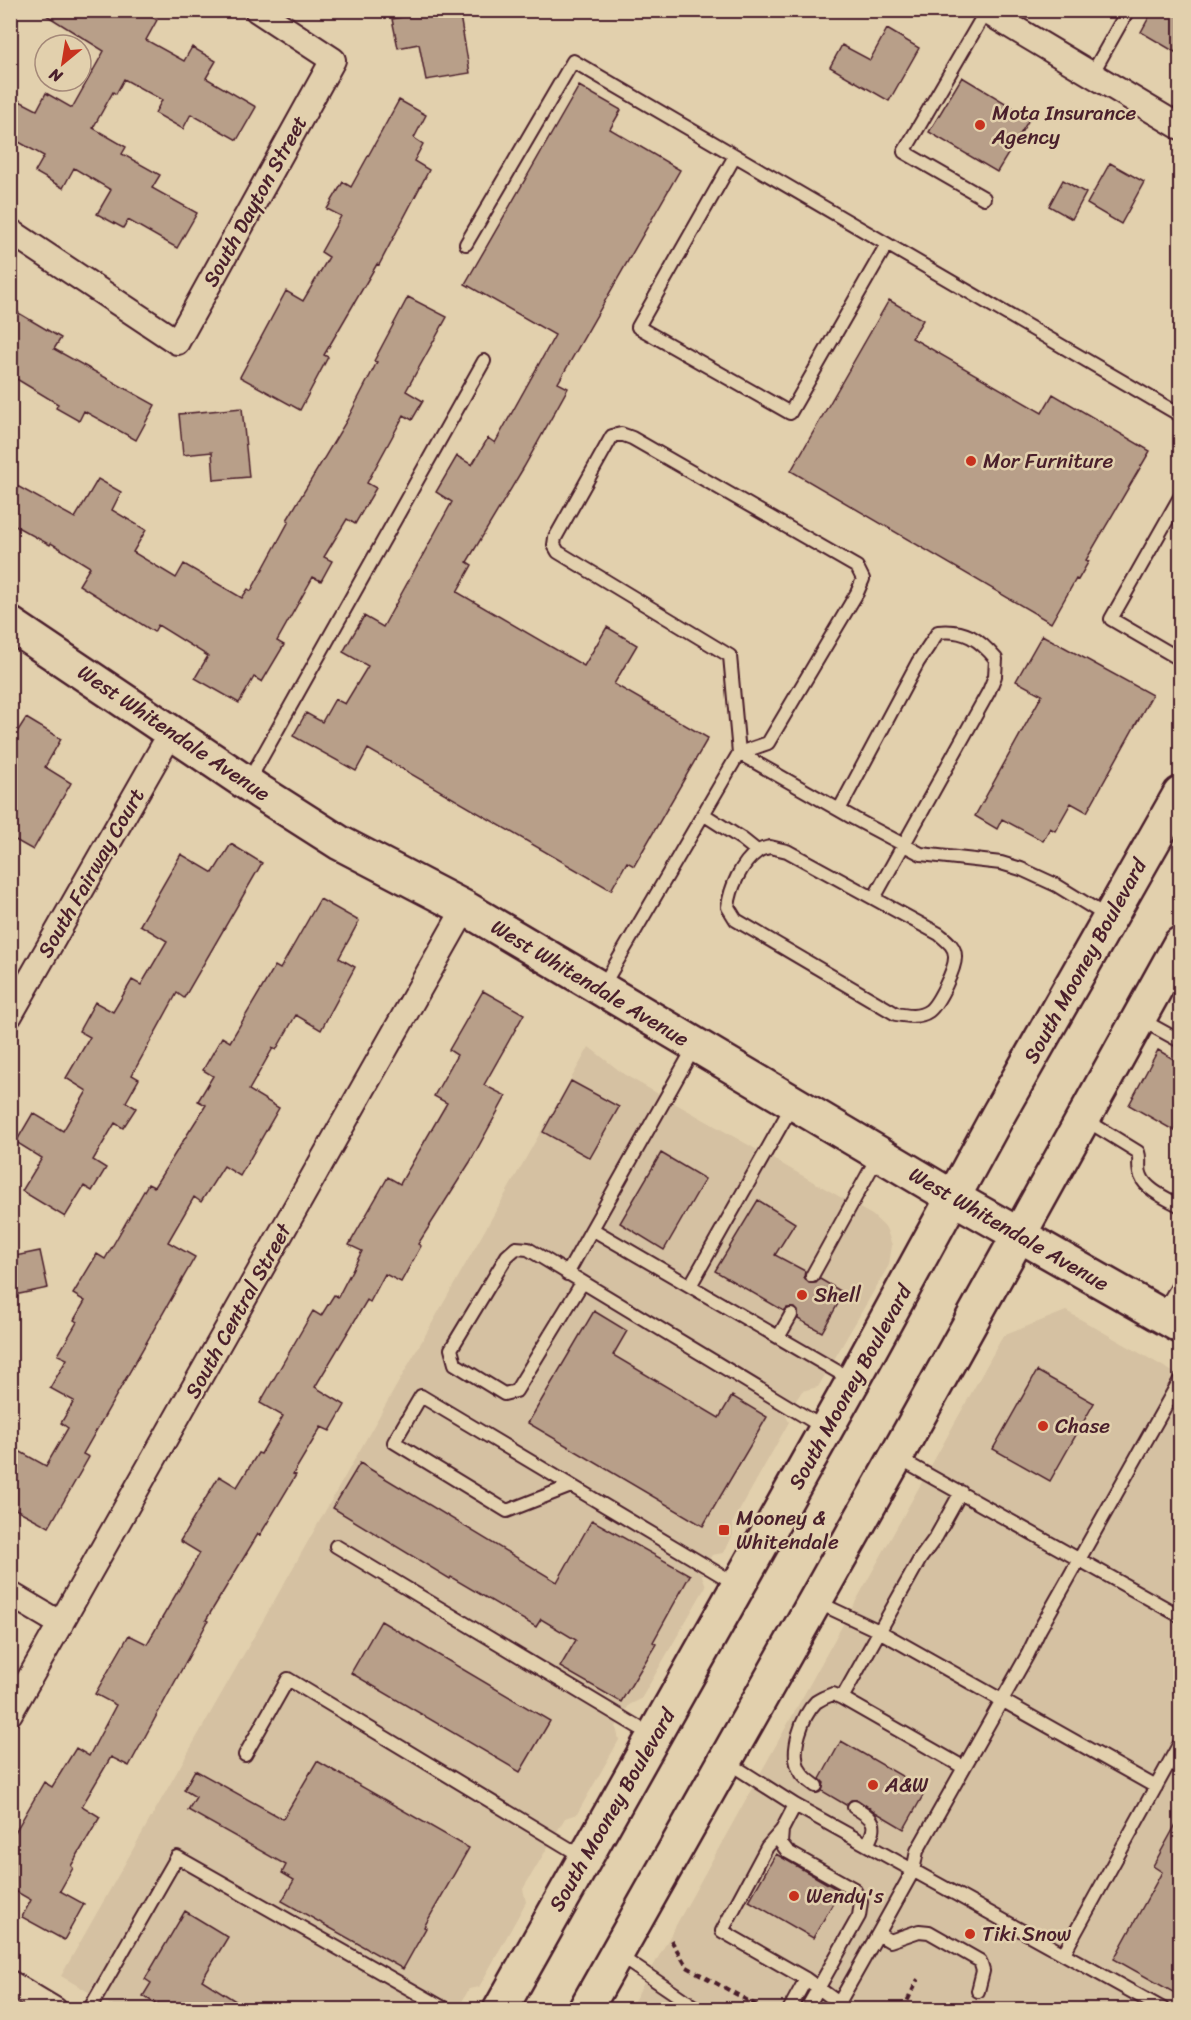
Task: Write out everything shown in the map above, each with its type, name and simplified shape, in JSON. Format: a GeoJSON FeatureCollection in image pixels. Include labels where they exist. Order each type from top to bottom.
{"type":"FeatureCollection","features":[{"type":"Feature","properties":{"kind":"main road","name":"West Whitendale Avenue"},"geometry":{"type":"LineString","coordinates":[[10,624],[340,843],[465,909],[954,1198],[1171,1321]]}},
{"type":"Feature","properties":{"kind":"main road","name":"South Mooney Boulevard"},"geometry":{"type":"LineString","coordinates":[[500,2010],[826,1430],[994,1121],[1180,794]]}},
{"type":"Feature","properties":{"kind":"main road"},"geometry":{"type":"LineString","coordinates":[[585,2010],[726,1761],[1138,1018],[1178,952]]}},
{"type":"Feature","properties":{"kind":"street","name":"South Dayton Street"},"geometry":{"type":"LineString","coordinates":[[10,231],[177,342],[333,60],[257,10]]}},
{"type":"Feature","properties":{"kind":"street"},"geometry":{"type":"LineString","coordinates":[[985,11],[1180,127]]}},
{"type":"Feature","properties":{"kind":"street","name":"South Fairway Court"},"geometry":{"type":"LineString","coordinates":[[10,1015],[172,731]]}},
{"type":"Feature","properties":{"kind":"street","name":"South Central Street"},"geometry":{"type":"LineString","coordinates":[[10,1713],[465,909]]}},
{"type":"Feature","properties":{"kind":"street"},"geometry":{"type":"LineString","coordinates":[[10,1594],[61,1624]]}},
{"type":"Feature","properties":{"kind":"street"},"geometry":{"type":"LineString","coordinates":[[10,1983],[55,2010]]}},
{"type":"Feature","properties":{"kind":"lane"},"geometry":{"type":"LineString","coordinates":[[1092,74],[1128,10]]}},
{"type":"Feature","properties":{"kind":"lane"},"geometry":{"type":"LineString","coordinates":[[984,198],[904,152],[985,11]]}},
{"type":"Feature","properties":{"kind":"lane"},"geometry":{"type":"LineString","coordinates":[[466,244],[573,61],[1180,416]]}},
{"type":"Feature","properties":{"kind":"lane"},"geometry":{"type":"LineString","coordinates":[[735,156],[638,327],[790,413],[886,244]]}},
{"type":"Feature","properties":{"kind":"lane"},"geometry":{"type":"LineString","coordinates":[[247,783],[484,360]]}},
{"type":"Feature","properties":{"kind":"lane"},"geometry":{"type":"LineString","coordinates":[[601,990],[739,753],[730,656],[558,552],[554,545],[555,537],[612,436],[621,434],[632,438],[857,567],[863,579],[857,593],[768,743],[739,753]]}},
{"type":"Feature","properties":{"kind":"lane"},"geometry":{"type":"LineString","coordinates":[[1180,497],[1110,619],[1180,657]]}},
{"type":"Feature","properties":{"kind":"lane"},"geometry":{"type":"LineString","coordinates":[[839,810],[928,645],[938,632],[954,630],[971,637],[985,647],[996,660],[995,676],[980,709],[874,898]]}},
{"type":"Feature","properties":{"kind":"lane"},"geometry":{"type":"LineString","coordinates":[[739,753],[921,854],[1001,863],[1021,869],[1056,885],[1109,918]]}},
{"type":"Feature","properties":{"kind":"lane"},"geometry":{"type":"LineString","coordinates":[[703,814],[742,838],[757,851]]}},
{"type":"Feature","properties":{"kind":"lane"},"geometry":{"type":"LineString","coordinates":[[770,847],[787,850],[939,934],[951,944],[956,956],[953,972],[929,1011],[913,1017],[896,1014],[736,920],[728,907],[729,893],[745,865],[757,851],[770,847]]}},
{"type":"Feature","properties":{"kind":"lane"},"geometry":{"type":"LineString","coordinates":[[1138,1018],[1180,1041]]}},
{"type":"Feature","properties":{"kind":"lane"},"geometry":{"type":"LineString","coordinates":[[567,1274],[696,1045]]}},
{"type":"Feature","properties":{"kind":"lane"},"geometry":{"type":"LineString","coordinates":[[690,1286],[794,1103]]}},
{"type":"Feature","properties":{"kind":"lane"},"geometry":{"type":"LineString","coordinates":[[1082,1118],[1138,1152],[1141,1160],[1139,1169],[1141,1179],[1159,1194],[1180,1206]]}},
{"type":"Feature","properties":{"kind":"lane"},"geometry":{"type":"LineString","coordinates":[[812,1276],[879,1154]]}},
{"type":"Feature","properties":{"kind":"lane"},"geometry":{"type":"LineString","coordinates":[[592,1229],[853,1381]]}},
{"type":"Feature","properties":{"kind":"lane"},"geometry":{"type":"LineString","coordinates":[[582,1283],[516,1391],[504,1394],[455,1364],[451,1349],[511,1252],[516,1248],[528,1249],[826,1430]]}},
{"type":"Feature","properties":{"kind":"lane"},"geometry":{"type":"LineString","coordinates":[[1171,1321],[1180,1283]]}},
{"type":"Feature","properties":{"kind":"lane"},"geometry":{"type":"LineString","coordinates":[[779,1336],[791,1315]]}},
{"type":"Feature","properties":{"kind":"lane"},"geometry":{"type":"LineString","coordinates":[[795,1805],[782,1830],[767,1847],[722,1931],[806,1979],[837,2006],[914,1871],[917,1851],[963,1767],[1180,1380]]}},
{"type":"Feature","properties":{"kind":"lane"},"geometry":{"type":"LineString","coordinates":[[571,1486],[507,1511],[394,1442],[421,1396],[739,1585]]}},
{"type":"Feature","properties":{"kind":"lane"},"geometry":{"type":"LineString","coordinates":[[896,1456],[1180,1616]]}},
{"type":"Feature","properties":{"kind":"lane"},"geometry":{"type":"LineString","coordinates":[[842,1698],[920,1559],[936,1538],[961,1492]]}},
{"type":"Feature","properties":{"kind":"lane"},"geometry":{"type":"LineString","coordinates":[[336,1546],[654,1736]]}},
{"type":"Feature","properties":{"kind":"lane"},"geometry":{"type":"LineString","coordinates":[[814,1601],[879,1631],[1156,1787]]}},
{"type":"Feature","properties":{"kind":"lane"},"geometry":{"type":"LineString","coordinates":[[245,1755],[288,1679],[584,1857]]}},
{"type":"Feature","properties":{"kind":"lane"},"geometry":{"type":"LineString","coordinates":[[816,1786],[805,1778],[798,1767],[795,1754],[798,1737],[814,1704],[823,1697],[833,1694],[963,1767]]}},
{"type":"Feature","properties":{"kind":"lane"},"geometry":{"type":"LineString","coordinates":[[1064,1953],[1180,1743]]}},
{"type":"Feature","properties":{"kind":"lane"},"geometry":{"type":"LineString","coordinates":[[726,1761],[764,1783],[795,1805],[1064,1953],[1142,2004],[1165,2010]]}},
{"type":"Feature","properties":{"kind":"lane"},"geometry":{"type":"LineString","coordinates":[[854,1807],[870,1817],[874,1825],[874,1833],[867,1845]]}},
{"type":"Feature","properties":{"kind":"lane"},"geometry":{"type":"LineString","coordinates":[[782,1830],[781,1843],[788,1852],[854,1889],[861,1902],[859,1916],[806,2010]]}},
{"type":"Feature","properties":{"kind":"lane"},"geometry":{"type":"LineString","coordinates":[[89,2010],[177,1857],[447,2010]]}},
{"type":"Feature","properties":{"kind":"lane"},"geometry":{"type":"LineString","coordinates":[[878,1934],[891,1941],[919,1931],[929,1932],[981,1961],[983,1971],[978,1991]]}},
{"type":"Feature","properties":{"kind":"lane"},"geometry":{"type":"LineString","coordinates":[[616,1953],[699,2010]]}},
{"type":"Feature","properties":{"kind":"lane"},"geometry":{"type":"LineString","coordinates":[[789,2010],[806,1979]]}},
{"type":"Feature","properties":{"kind":"lane"},"geometry":{"type":"LineString","coordinates":[[673,2010],[687,2001]]}},
{"type":"Feature","properties":{"kind":"path"},"geometry":{"type":"LineString","coordinates":[[671,1940],[687,1966],[763,2009]]}},
{"type":"Feature","properties":{"kind":"path"},"geometry":{"type":"LineString","coordinates":[[903,2010],[918,1979]]}},
{"type":"Feature","properties":{"kind":"shaded area"},"geometry":{"type":"Polygon","coordinates":[[[589,1047],[625,1075],[872,1215],[886,1228],[892,1245],[889,1265],[818,1387],[802,1391],[786,1416],[789,1422],[733,1522],[733,1535],[723,1553],[712,1555],[701,1573],[706,1586],[641,1699],[629,1705],[616,1727],[619,1740],[577,1814],[565,1818],[523,1889],[526,1902],[479,1987],[469,1989],[458,2009],[118,2009],[61,1976],[589,1047]]]}},
{"type":"Feature","properties":{"kind":"shaded area"},"geometry":{"type":"Polygon","coordinates":[[[1066,1311],[1180,1376],[1180,2009],[629,2010],[1003,1336],[1066,1311]]]}},
{"type":"Feature","properties":{"kind":"building"},"geometry":{"type":"Polygon","coordinates":[[[38,10],[140,10],[157,20],[146,40],[184,61],[192,47],[216,61],[206,78],[256,107],[237,140],[191,114],[183,129],[155,113],[162,100],[124,79],[116,94],[113,92],[93,128],[126,147],[122,154],[160,175],[152,188],[197,213],[177,248],[128,220],[123,228],[97,214],[111,190],[74,168],[63,188],[35,172],[44,156],[10,137],[10,96],[37,110],[46,93],[72,108],[80,93],[93,93],[93,71],[104,51],[93,44],[93,33],[75,33],[38,10]]]}},
{"type":"Feature","properties":{"kind":"building"},"geometry":{"type":"Polygon","coordinates":[[[441,10],[459,10],[470,73],[426,80],[419,44],[398,48],[392,19],[441,10]]]}},
{"type":"Feature","properties":{"kind":"building"},"geometry":{"type":"Polygon","coordinates":[[[1153,10],[1180,10],[1180,55],[1141,32],[1153,10]]]}},
{"type":"Feature","properties":{"kind":"building"},"geometry":{"type":"Polygon","coordinates":[[[887,29],[919,48],[889,101],[830,67],[842,45],[870,60],[887,29]]]}},
{"type":"Feature","properties":{"kind":"building","name":"Mota Insurance Agency"},"geometry":{"type":"Polygon","coordinates":[[[962,77],[1030,118],[997,172],[929,132],[962,77]]]}},
{"type":"Feature","properties":{"kind":"building"},"geometry":{"type":"Polygon","coordinates":[[[579,86],[621,110],[610,129],[680,170],[558,383],[568,388],[467,562],[472,565],[457,592],[584,666],[607,627],[637,645],[614,684],[708,738],[634,866],[627,862],[611,890],[368,749],[356,771],[293,736],[306,713],[322,722],[335,699],[345,704],[368,666],[343,652],[364,616],[383,627],[452,502],[436,492],[457,456],[472,465],[488,438],[495,443],[555,335],[465,284],[579,86]]]}},
{"type":"Feature","properties":{"kind":"building"},"geometry":{"type":"Polygon","coordinates":[[[399,100],[426,115],[414,138],[423,144],[414,161],[429,170],[379,265],[377,264],[324,355],[328,357],[300,410],[240,377],[286,291],[303,301],[329,257],[321,252],[341,216],[327,209],[343,182],[351,187],[399,100]]]}},
{"type":"Feature","properties":{"kind":"building"},"geometry":{"type":"Polygon","coordinates":[[[1110,163],[1144,182],[1121,224],[1087,204],[1110,163]]]}},
{"type":"Feature","properties":{"kind":"building"},"geometry":{"type":"Polygon","coordinates":[[[1063,180],[1086,193],[1072,219],[1049,206],[1063,180]]]}},
{"type":"Feature","properties":{"kind":"building"},"geometry":{"type":"Polygon","coordinates":[[[408,297],[447,317],[406,391],[423,401],[412,420],[404,415],[367,483],[376,488],[355,524],[347,519],[324,557],[332,561],[321,581],[313,577],[277,641],[284,645],[262,682],[254,677],[239,703],[195,678],[208,656],[158,625],[154,632],[79,585],[90,567],[51,543],[50,545],[10,523],[10,482],[75,518],[98,479],[121,492],[112,510],[146,530],[133,552],[176,578],[184,564],[242,598],[248,589],[251,591],[289,521],[287,520],[347,420],[377,362],[374,361],[408,297]]]}},
{"type":"Feature","properties":{"kind":"building","name":"Mor Furniture"},"geometry":{"type":"Polygon","coordinates":[[[889,300],[923,320],[912,338],[1042,413],[1053,394],[1150,451],[1086,560],[1089,561],[1051,623],[791,471],[889,300]]]}},
{"type":"Feature","properties":{"kind":"building"},"geometry":{"type":"Polygon","coordinates":[[[10,308],[61,338],[54,349],[155,405],[136,440],[84,411],[79,421],[56,408],[58,404],[10,375],[10,308]]]}},
{"type":"Feature","properties":{"kind":"building"},"geometry":{"type":"Polygon","coordinates":[[[242,408],[249,477],[214,480],[212,452],[183,455],[179,414],[242,408]]]}},
{"type":"Feature","properties":{"kind":"building"},"geometry":{"type":"Polygon","coordinates":[[[1042,635],[1152,695],[1087,812],[1071,803],[1055,831],[1050,828],[1043,841],[1002,819],[997,829],[975,816],[1042,695],[1016,681],[1042,635]]]}},
{"type":"Feature","properties":{"kind":"building"},"geometry":{"type":"Polygon","coordinates":[[[26,718],[61,739],[45,767],[71,783],[33,850],[10,837],[10,743],[26,718]]]}},
{"type":"Feature","properties":{"kind":"building"},"geometry":{"type":"Polygon","coordinates":[[[231,844],[262,863],[184,998],[177,993],[132,1075],[139,1079],[126,1102],[136,1108],[123,1128],[115,1123],[93,1160],[106,1168],[92,1191],[84,1186],[65,1217],[22,1191],[42,1158],[16,1142],[33,1113],[63,1131],[87,1091],[66,1078],[90,1037],[79,1031],[95,1002],[113,1012],[132,980],[141,985],[167,941],[140,925],[181,854],[213,873],[231,844]]]}},
{"type":"Feature","properties":{"kind":"building"},"geometry":{"type":"Polygon","coordinates":[[[320,899],[359,921],[339,958],[355,967],[321,1030],[296,1015],[276,1050],[273,1048],[249,1090],[279,1108],[240,1176],[224,1166],[201,1202],[194,1197],[168,1242],[195,1257],[83,1454],[89,1457],[49,1527],[10,1506],[10,1446],[46,1466],[68,1428],[61,1423],[74,1401],[50,1388],[67,1359],[58,1355],[77,1322],[74,1320],[85,1301],[73,1294],[97,1254],[105,1259],[148,1184],[154,1187],[206,1105],[198,1101],[213,1076],[203,1070],[222,1037],[230,1042],[275,966],[280,969],[320,899]]]}},
{"type":"Feature","properties":{"kind":"building"},"geometry":{"type":"Polygon","coordinates":[[[483,991],[524,1014],[484,1085],[506,1096],[470,1162],[418,1244],[421,1246],[401,1282],[385,1274],[370,1302],[367,1300],[315,1387],[345,1405],[330,1431],[321,1427],[293,1474],[296,1475],[206,1620],[208,1621],[129,1766],[111,1757],[82,1806],[100,1817],[71,1866],[73,1868],[60,1891],[84,1904],[64,1940],[22,1917],[31,1900],[10,1888],[10,1841],[44,1782],[52,1787],[76,1748],[89,1756],[116,1705],[95,1694],[129,1635],[147,1644],[200,1553],[180,1541],[219,1476],[237,1487],[258,1453],[261,1454],[283,1416],[260,1403],[313,1311],[321,1316],[334,1295],[338,1297],[362,1251],[349,1245],[388,1177],[400,1184],[447,1103],[434,1096],[457,1055],[449,1050],[483,991]]]}},
{"type":"Feature","properties":{"kind":"building"},"geometry":{"type":"Polygon","coordinates":[[[1158,1050],[1180,1063],[1180,1134],[1129,1105],[1158,1050]]]}},
{"type":"Feature","properties":{"kind":"building"},"geometry":{"type":"Polygon","coordinates":[[[571,1081],[619,1107],[590,1158],[543,1132],[571,1081]]]}},
{"type":"Feature","properties":{"kind":"building"},"geometry":{"type":"Polygon","coordinates":[[[661,1153],[705,1179],[664,1250],[620,1223],[661,1153]]]}},
{"type":"Feature","properties":{"kind":"building"},"geometry":{"type":"Polygon","coordinates":[[[758,1200],[795,1223],[775,1255],[805,1271],[804,1277],[809,1283],[816,1283],[820,1279],[844,1293],[822,1332],[798,1319],[798,1311],[795,1308],[787,1308],[784,1311],[715,1271],[758,1200]]]}},
{"type":"Feature","properties":{"kind":"building"},"geometry":{"type":"Polygon","coordinates":[[[40,1251],[48,1288],[10,1296],[10,1257],[40,1251]]]}},
{"type":"Feature","properties":{"kind":"building"},"geometry":{"type":"Polygon","coordinates":[[[594,1311],[627,1331],[613,1355],[719,1418],[732,1396],[767,1417],[703,1526],[528,1423],[594,1311]]]}},
{"type":"Feature","properties":{"kind":"building","name":"Chase"},"geometry":{"type":"Polygon","coordinates":[[[1037,1371],[1094,1403],[1050,1481],[993,1449],[1037,1371]]]}},
{"type":"Feature","properties":{"kind":"building"},"geometry":{"type":"Polygon","coordinates":[[[360,1463],[557,1582],[592,1520],[690,1575],[653,1642],[656,1644],[621,1702],[560,1667],[576,1640],[541,1619],[536,1627],[451,1577],[450,1579],[333,1508],[360,1463]]]}},
{"type":"Feature","properties":{"kind":"building"},"geometry":{"type":"Polygon","coordinates":[[[381,1621],[550,1721],[520,1772],[351,1673],[381,1621]]]}},
{"type":"Feature","properties":{"kind":"building","name":"A&W"},"geometry":{"type":"Polygon","coordinates":[[[841,1741],[926,1790],[904,1829],[858,1800],[851,1800],[846,1805],[822,1791],[824,1783],[820,1779],[841,1741]]]}},
{"type":"Feature","properties":{"kind":"building"},"geometry":{"type":"Polygon","coordinates":[[[317,1761],[469,1848],[403,1969],[282,1901],[294,1880],[282,1873],[286,1865],[188,1810],[196,1797],[184,1790],[195,1770],[283,1819],[317,1761]]]}},
{"type":"Feature","properties":{"kind":"building"},"geometry":{"type":"Polygon","coordinates":[[[1180,1817],[1180,1996],[1114,1959],[1162,1872],[1153,1866],[1180,1817]]]}},
{"type":"Feature","properties":{"kind":"building","name":"Wendy's"},"geometry":{"type":"Polygon","coordinates":[[[776,1854],[840,1891],[813,1938],[749,1901],[776,1854]]]}},
{"type":"Feature","properties":{"kind":"building"},"geometry":{"type":"Polygon","coordinates":[[[185,1911],[228,1937],[202,1980],[250,2010],[166,2010],[143,1996],[151,1983],[145,1979],[185,1911]]]}},
{"type":"Feature","properties":{"kind":"place","name":"Mota Insurance Agency"},"geometry":{"type":"Point","coordinates":[980,125]}},
{"type":"Feature","properties":{"kind":"place","name":"Mor Furniture"},"geometry":{"type":"Point","coordinates":[971,461]}},
{"type":"Feature","properties":{"kind":"place","name":"Shell"},"geometry":{"type":"Point","coordinates":[802,1295]}},
{"type":"Feature","properties":{"kind":"place","name":"Chase"},"geometry":{"type":"Point","coordinates":[1043,1426]}},
{"type":"Feature","properties":{"kind":"place","name":"Mooney & Whitendale"},"geometry":{"type":"Point","coordinates":[724,1530]}},
{"type":"Feature","properties":{"kind":"place","name":"A&W"},"geometry":{"type":"Point","coordinates":[873,1785]}},
{"type":"Feature","properties":{"kind":"place","name":"Wendy's"},"geometry":{"type":"Point","coordinates":[794,1896]}},
{"type":"Feature","properties":{"kind":"place","name":"Tiki Snow"},"geometry":{"type":"Point","coordinates":[970,1934]}}]}
